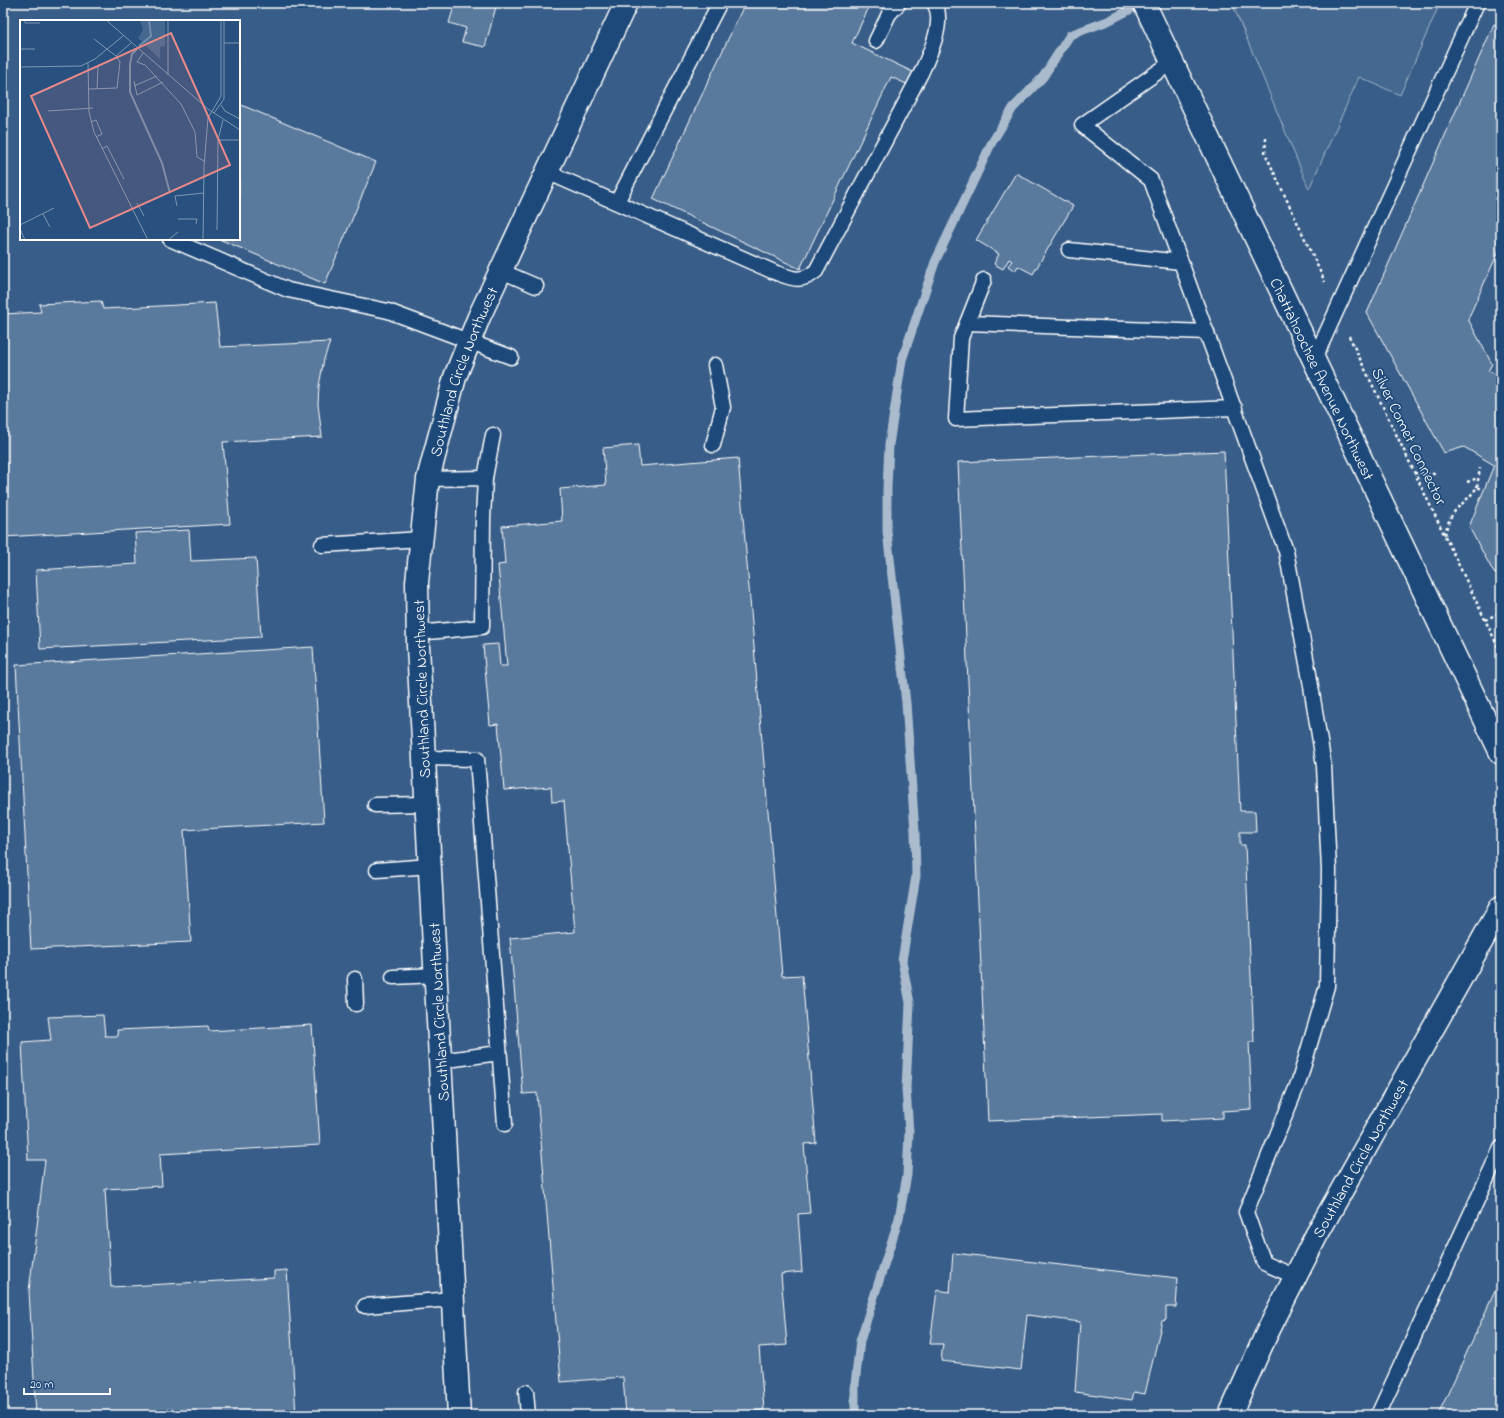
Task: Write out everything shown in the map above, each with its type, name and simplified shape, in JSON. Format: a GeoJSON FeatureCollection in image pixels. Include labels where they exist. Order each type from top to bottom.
{"type":"FeatureCollection","features":[{"type":"Feature","properties":{"kind":"street","name":"Southland Circle Northwest"},"geometry":{"type":"LineString","coordinates":[[459,1415],[418,633],[417,582],[428,479],[455,377],[470,340],[626,3]]}},
{"type":"Feature","properties":{"kind":"street","name":"Chattahoochee Avenue Northwest"},"geometry":{"type":"LineString","coordinates":[[1144,3],[1501,754]]}},
{"type":"Feature","properties":{"kind":"street","name":"Southland Circle Northwest"},"geometry":{"type":"LineString","coordinates":[[1230,1415],[1316,1236],[1501,907]]}},
{"type":"Feature","properties":{"kind":"lane"},"geometry":{"type":"LineString","coordinates":[[876,41],[889,14],[899,3]]}},
{"type":"Feature","properties":{"kind":"lane"},"geometry":{"type":"LineString","coordinates":[[547,172],[774,272],[793,279],[807,278],[816,271],[921,74],[932,49],[937,29],[937,7],[934,3]]}},
{"type":"Feature","properties":{"kind":"lane"},"geometry":{"type":"LineString","coordinates":[[1314,360],[1477,3]]}},
{"type":"Feature","properties":{"kind":"lane"},"geometry":{"type":"LineString","coordinates":[[617,202],[718,6]]}},
{"type":"Feature","properties":{"kind":"lane"},"geometry":{"type":"LineString","coordinates":[[1172,62],[1082,125],[1151,180],[1286,551],[1310,674],[1324,766],[1329,870],[1327,986],[1299,1080],[1246,1212],[1264,1262],[1296,1277]]}},
{"type":"Feature","properties":{"kind":"lane"},"geometry":{"type":"LineString","coordinates":[[172,240],[288,290],[388,311],[470,340],[512,357]]}},
{"type":"Feature","properties":{"kind":"lane"},"geometry":{"type":"LineString","coordinates":[[1069,250],[1181,262]]}},
{"type":"Feature","properties":{"kind":"lane"},"geometry":{"type":"LineString","coordinates":[[501,271],[536,286]]}},
{"type":"Feature","properties":{"kind":"lane"},"geometry":{"type":"LineString","coordinates":[[984,280],[961,338],[956,419],[1235,408]]}},
{"type":"Feature","properties":{"kind":"lane"},"geometry":{"type":"LineString","coordinates":[[967,323],[1207,332]]}},
{"type":"Feature","properties":{"kind":"lane"},"geometry":{"type":"LineString","coordinates":[[713,444],[723,407],[715,366]]}},
{"type":"Feature","properties":{"kind":"lane"},"geometry":{"type":"LineString","coordinates":[[418,633],[482,627],[485,478],[493,435]]}},
{"type":"Feature","properties":{"kind":"lane"},"geometry":{"type":"LineString","coordinates":[[428,479],[485,478]]}},
{"type":"Feature","properties":{"kind":"lane"},"geometry":{"type":"LineString","coordinates":[[322,545],[422,539]]}},
{"type":"Feature","properties":{"kind":"lane"},"geometry":{"type":"LineString","coordinates":[[424,758],[477,759],[505,1124]]}},
{"type":"Feature","properties":{"kind":"lane"},"geometry":{"type":"LineString","coordinates":[[375,805],[426,804]]}},
{"type":"Feature","properties":{"kind":"lane"},"geometry":{"type":"LineString","coordinates":[[377,870],[430,866]]}},
{"type":"Feature","properties":{"kind":"lane"},"geometry":{"type":"LineString","coordinates":[[393,977],[436,975]]}},
{"type":"Feature","properties":{"kind":"lane"},"geometry":{"type":"LineString","coordinates":[[355,979],[356,1004]]}},
{"type":"Feature","properties":{"kind":"lane"},"geometry":{"type":"LineString","coordinates":[[440,1061],[499,1053]]}},
{"type":"Feature","properties":{"kind":"lane"},"geometry":{"type":"LineString","coordinates":[[1378,1415],[1501,1148]]}},
{"type":"Feature","properties":{"kind":"lane"},"geometry":{"type":"LineString","coordinates":[[365,1306],[453,1299]]}},
{"type":"Feature","properties":{"kind":"lane"},"geometry":{"type":"LineString","coordinates":[[526,1392],[528,1415]]}},
{"type":"Feature","properties":{"kind":"path","name":"Silver Comet Connector"},"geometry":{"type":"LineString","coordinates":[[1266,138],[1265,153],[1299,228],[1338,309],[1345,328],[1501,653]]}},
{"type":"Feature","properties":{"kind":"path"},"geometry":{"type":"LineString","coordinates":[[1445,535],[1449,518],[1453,511],[1469,498],[1476,487],[1480,468]]}},
{"type":"Feature","properties":{"kind":"path"},"geometry":{"type":"LineString","coordinates":[[1414,473],[1435,474]]}},
{"type":"Feature","properties":{"kind":"path"},"geometry":{"type":"LineString","coordinates":[[1467,482],[1478,478]]}},
{"type":"Feature","properties":{"kind":"path"},"geometry":{"type":"LineString","coordinates":[[1476,487],[1482,489]]}},
{"type":"Feature","properties":{"kind":"path"},"geometry":{"type":"LineString","coordinates":[[1485,620],[1501,612]]}},
{"type":"Feature","properties":{"kind":"shaded area"},"geometry":{"type":"Polygon","coordinates":[[[3,3],[1501,3],[1501,1415],[3,1415],[3,3]]]}},
{"type":"Feature","properties":{"kind":"shaded area"},"geometry":{"type":"Polygon","coordinates":[[[1232,3],[1440,3],[1400,95],[1359,77],[1309,189],[1232,3]]]}},
{"type":"Feature","properties":{"kind":"building"},"geometry":{"type":"Polygon","coordinates":[[[455,3],[497,3],[485,47],[462,42],[466,28],[449,23],[455,3]]]}},
{"type":"Feature","properties":{"kind":"building"},"geometry":{"type":"Polygon","coordinates":[[[745,3],[753,7],[755,3],[871,3],[852,43],[917,74],[911,86],[891,77],[800,269],[653,199],[745,3]]]}},
{"type":"Feature","properties":{"kind":"building"},"geometry":{"type":"Polygon","coordinates":[[[1494,24],[1501,27],[1501,246],[1468,319],[1492,364],[1488,371],[1501,376],[1501,577],[1494,573],[1469,527],[1494,465],[1464,447],[1444,453],[1367,313],[1494,24]]]}},
{"type":"Feature","properties":{"kind":"building"},"geometry":{"type":"Polygon","coordinates":[[[240,104],[376,162],[325,284],[221,240],[240,240],[240,104]]]}},
{"type":"Feature","properties":{"kind":"building"},"geometry":{"type":"Polygon","coordinates":[[[1016,173],[1073,206],[1033,274],[1018,266],[1015,271],[1008,266],[1012,261],[1009,259],[1003,269],[994,264],[999,254],[976,240],[1016,173]]]}},
{"type":"Feature","properties":{"kind":"building"},"geometry":{"type":"Polygon","coordinates":[[[101,301],[103,309],[215,303],[220,347],[330,342],[324,359],[319,386],[318,404],[322,437],[223,442],[230,524],[3,537],[3,314],[41,312],[39,304],[101,301]]]}},
{"type":"Feature","properties":{"kind":"building"},"geometry":{"type":"Polygon","coordinates":[[[638,445],[640,466],[738,458],[782,976],[802,975],[816,1143],[804,1144],[810,1213],[798,1214],[802,1272],[781,1274],[787,1345],[759,1347],[764,1410],[739,1413],[739,1415],[626,1415],[623,1377],[561,1382],[537,1093],[523,1094],[510,938],[575,932],[564,801],[552,802],[551,787],[504,790],[498,724],[490,725],[483,645],[498,644],[500,666],[507,666],[498,565],[505,564],[502,526],[562,521],[560,489],[606,485],[603,448],[638,445]]]}},
{"type":"Feature","properties":{"kind":"building"},"geometry":{"type":"Polygon","coordinates":[[[1224,451],[1240,811],[1255,811],[1256,832],[1240,832],[1240,845],[1245,845],[1254,1042],[1249,1042],[1252,1109],[1223,1111],[1223,1118],[1162,1121],[1162,1114],[988,1121],[958,462],[1224,451]]]}},
{"type":"Feature","properties":{"kind":"building"},"geometry":{"type":"Polygon","coordinates":[[[189,530],[191,561],[256,558],[261,637],[40,649],[36,570],[137,564],[135,533],[189,530]]]}},
{"type":"Feature","properties":{"kind":"building"},"geometry":{"type":"Polygon","coordinates":[[[313,647],[324,822],[184,830],[191,942],[31,949],[16,665],[313,647]]]}},
{"type":"Feature","properties":{"kind":"building"},"geometry":{"type":"Polygon","coordinates":[[[103,1015],[105,1036],[118,1036],[117,1030],[208,1026],[209,1031],[312,1025],[320,1145],[160,1154],[162,1186],[105,1189],[111,1287],[274,1278],[274,1271],[287,1270],[296,1415],[36,1415],[29,1291],[45,1160],[28,1160],[22,1042],[51,1040],[48,1017],[103,1015]]]}},
{"type":"Feature","properties":{"kind":"building"},"geometry":{"type":"Polygon","coordinates":[[[953,1253],[1178,1278],[1176,1307],[1166,1307],[1166,1320],[1162,1321],[1145,1394],[1134,1392],[1132,1400],[1075,1392],[1080,1322],[1027,1315],[1021,1370],[941,1361],[943,1344],[930,1344],[937,1290],[950,1292],[953,1253]]]}},
{"type":"Feature","properties":{"kind":"building"},"geometry":{"type":"Polygon","coordinates":[[[1501,1278],[1501,1415],[1438,1415],[1501,1278]]]}},
{"type":"Feature","properties":{"kind":"waterway"},"geometry":{"type":"LineString","coordinates":[[855,1415],[855,1384],[860,1341],[899,1218],[907,1175],[909,1132],[906,1089],[910,1003],[902,961],[916,876],[915,832],[906,703],[887,531],[889,445],[902,360],[935,262],[991,144],[1013,108],[1043,77],[1070,35],[1108,21],[1143,3]]}}]}
